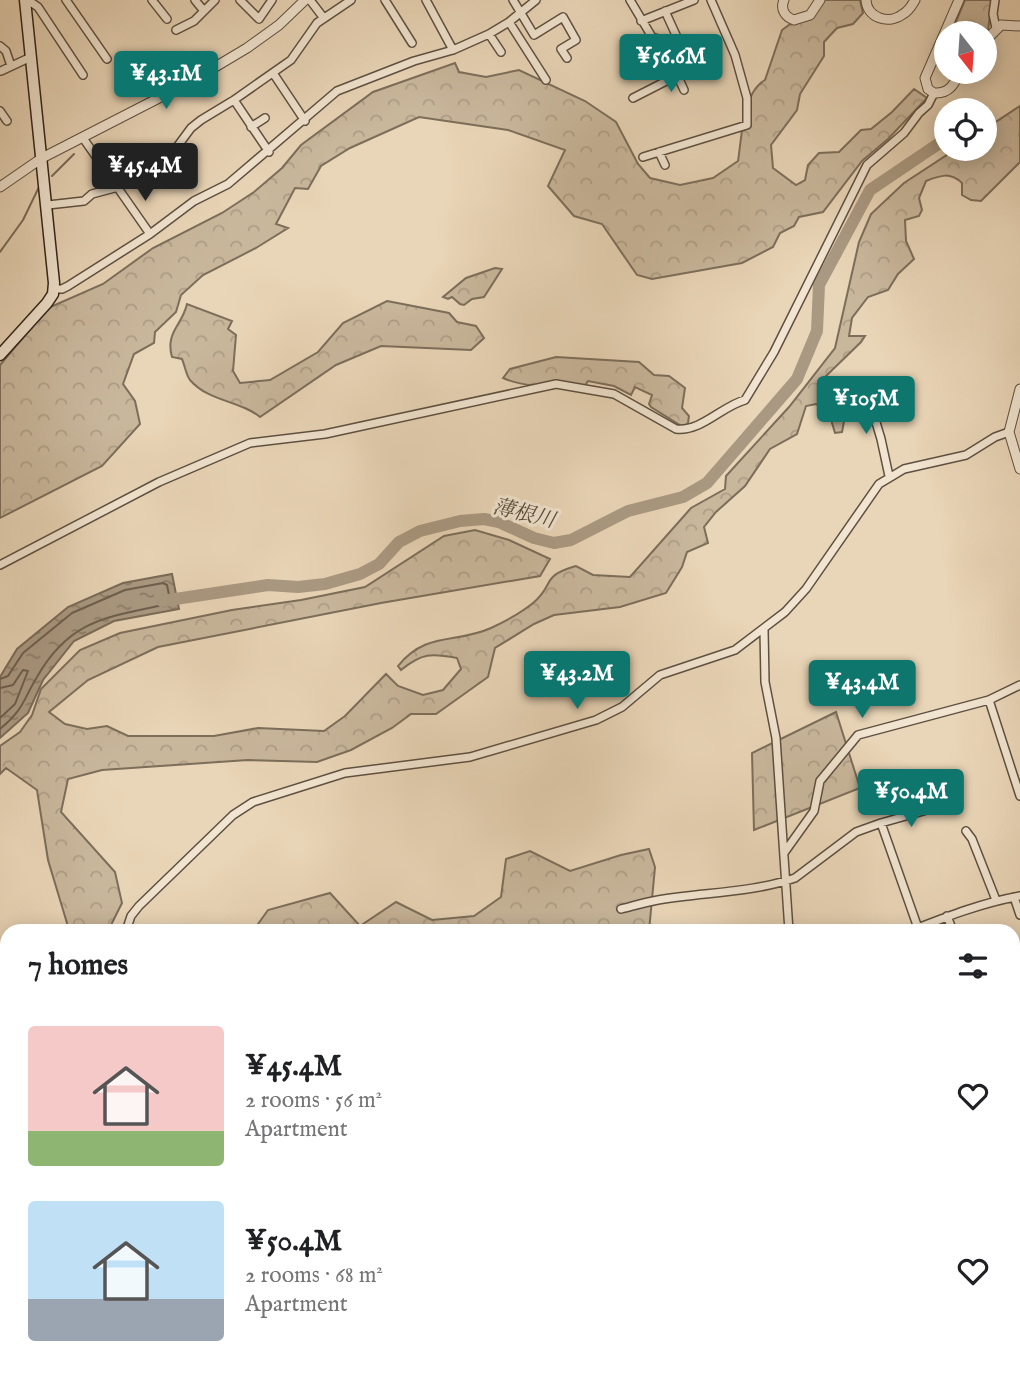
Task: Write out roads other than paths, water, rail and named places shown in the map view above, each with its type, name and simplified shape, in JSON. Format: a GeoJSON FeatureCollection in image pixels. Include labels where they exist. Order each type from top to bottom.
{"type":"FeatureCollection","features":[{"type":"Feature","properties":{"kind":"main road"},"geometry":{"type":"LineString","coordinates":[[0,355],[47,303],[54,289],[48,205],[25,1]]}},
{"type":"Feature","properties":{"kind":"street"},"geometry":{"type":"LineString","coordinates":[[66,0],[107,60]]}},
{"type":"Feature","properties":{"kind":"street"},"geometry":{"type":"LineString","coordinates":[[152,0],[167,19]]}},
{"type":"Feature","properties":{"kind":"street"},"geometry":{"type":"LineString","coordinates":[[195,0],[204,11]]}},
{"type":"Feature","properties":{"kind":"street"},"geometry":{"type":"LineString","coordinates":[[176,30],[194,20],[215,0]]}},
{"type":"Feature","properties":{"kind":"street"},"geometry":{"type":"LineString","coordinates":[[240,0],[259,19],[272,0]]}},
{"type":"Feature","properties":{"kind":"street"},"geometry":{"type":"LineString","coordinates":[[0,187],[42,158],[190,82],[247,48],[308,0],[324,17]]}},
{"type":"Feature","properties":{"kind":"street"},"geometry":{"type":"LineString","coordinates":[[48,205],[84,201],[92,194],[118,187],[178,148],[195,125],[291,60],[317,23],[351,0]]}},
{"type":"Feature","properties":{"kind":"street"},"geometry":{"type":"LineString","coordinates":[[386,0],[412,43]]}},
{"type":"Feature","properties":{"kind":"street"},"geometry":{"type":"LineString","coordinates":[[426,0],[453,50]]}},
{"type":"Feature","properties":{"kind":"street"},"geometry":{"type":"LineString","coordinates":[[513,0],[534,34],[563,17],[576,40],[561,49],[567,58]]}},
{"type":"Feature","properties":{"kind":"street"},"geometry":{"type":"LineString","coordinates":[[54,289],[65,288],[150,234],[194,201],[228,184],[337,92],[414,61],[453,50],[489,34],[536,0]]}},
{"type":"Feature","properties":{"kind":"street"},"geometry":{"type":"LineString","coordinates":[[630,0],[640,21],[652,37],[661,40],[684,90]]}},
{"type":"Feature","properties":{"kind":"street"},"geometry":{"type":"LineString","coordinates":[[640,21],[694,0]]}},
{"type":"Feature","properties":{"kind":"street"},"geometry":{"type":"LineString","coordinates":[[643,157],[747,125],[747,97],[735,55],[710,0]]}},
{"type":"Feature","properties":{"kind":"street"},"geometry":{"type":"LineString","coordinates":[[784,0],[782,8],[794,20],[810,15],[820,0]]}},
{"type":"Feature","properties":{"kind":"street"},"geometry":{"type":"LineString","coordinates":[[866,0],[868,10],[872,14],[878,18],[891,19],[904,15],[915,0]]}},
{"type":"Feature","properties":{"kind":"street"},"geometry":{"type":"LineString","coordinates":[[953,84],[948,90],[934,93],[928,89],[925,78],[958,0]]}},
{"type":"Feature","properties":{"kind":"street"},"geometry":{"type":"LineString","coordinates":[[994,21],[995,0]]}},
{"type":"Feature","properties":{"kind":"street"},"geometry":{"type":"LineString","coordinates":[[25,1],[38,7],[83,75]]}},
{"type":"Feature","properties":{"kind":"street"},"geometry":{"type":"LineString","coordinates":[[633,98],[696,69],[665,11]]}},
{"type":"Feature","properties":{"kind":"street"},"geometry":{"type":"LineString","coordinates":[[509,22],[546,80]]}},
{"type":"Feature","properties":{"kind":"street"},"geometry":{"type":"LineString","coordinates":[[998,27],[1007,24],[1020,26]]}},
{"type":"Feature","properties":{"kind":"street"},"geometry":{"type":"LineString","coordinates":[[489,34],[501,52]]}},
{"type":"Feature","properties":{"kind":"street"},"geometry":{"type":"LineString","coordinates":[[0,46],[6,51],[10,66]]}},
{"type":"Feature","properties":{"kind":"street"},"geometry":{"type":"LineString","coordinates":[[1,71],[31,57]]}},
{"type":"Feature","properties":{"kind":"street"},"geometry":{"type":"LineString","coordinates":[[273,73],[305,121]]}},
{"type":"Feature","properties":{"kind":"street"},"geometry":{"type":"LineString","coordinates":[[0,565],[159,482],[250,443],[325,434],[556,384],[614,394],[676,429],[684,430],[704,421],[733,403],[745,400],[774,352],[867,165],[904,133],[929,104],[934,93]]}},
{"type":"Feature","properties":{"kind":"street"},"geometry":{"type":"LineString","coordinates":[[233,100],[269,152]]}},
{"type":"Feature","properties":{"kind":"street"},"geometry":{"type":"LineString","coordinates":[[0,111],[7,121]]}},
{"type":"Feature","properties":{"kind":"street"},"geometry":{"type":"LineString","coordinates":[[251,127],[265,118]]}},
{"type":"Feature","properties":{"kind":"street"},"geometry":{"type":"LineString","coordinates":[[195,125],[202,134]]}},
{"type":"Feature","properties":{"kind":"street"},"geometry":{"type":"LineString","coordinates":[[83,138],[150,234]]}},
{"type":"Feature","properties":{"kind":"street"},"geometry":{"type":"LineString","coordinates":[[659,152],[665,165]]}},
{"type":"Feature","properties":{"kind":"street"},"geometry":{"type":"LineString","coordinates":[[866,389],[889,476]]}},
{"type":"Feature","properties":{"kind":"street"},"geometry":{"type":"LineString","coordinates":[[1019,391],[1009,432],[1020,469]]}},
{"type":"Feature","properties":{"kind":"street"},"geometry":{"type":"LineString","coordinates":[[129,924],[139,905],[233,815],[253,802],[345,773],[470,757],[596,720],[622,707],[660,675],[727,653],[764,630],[785,612],[806,589],[872,492],[889,476],[904,469],[966,455],[995,437],[1009,432]]}},
{"type":"Feature","properties":{"kind":"street"},"geometry":{"type":"LineString","coordinates":[[764,630],[765,682],[776,738],[788,924]]}},
{"type":"Feature","properties":{"kind":"street"},"geometry":{"type":"LineString","coordinates":[[784,853],[814,811],[820,781],[858,735],[989,700],[1020,685]]}},
{"type":"Feature","properties":{"kind":"street"},"geometry":{"type":"LineString","coordinates":[[989,700],[1020,796]]}},
{"type":"Feature","properties":{"kind":"street"},"geometry":{"type":"LineString","coordinates":[[621,909],[657,900],[735,891],[795,878],[856,832],[934,808]]}},
{"type":"Feature","properties":{"kind":"street"},"geometry":{"type":"LineString","coordinates":[[881,823],[917,924]]}},
{"type":"Feature","properties":{"kind":"street"},"geometry":{"type":"LineString","coordinates":[[966,831],[972,839],[996,900]]}},
{"type":"Feature","properties":{"kind":"street"},"geometry":{"type":"LineString","coordinates":[[928,924],[996,900],[1017,897],[1020,915]]}},
{"type":"Feature","properties":{"kind":"street"},"geometry":{"type":"LineString","coordinates":[[947,916],[950,924]]}},
{"type":"Feature","properties":{"kind":"water"},"geometry":{"type":"Polygon","coordinates":[[[172,574],[179,609],[114,621],[74,641],[43,680],[28,713],[0,738],[0,677],[17,649],[68,607],[123,583],[172,574]]]}},
{"type":"Feature","properties":{"kind":"waterway","name":"薄根川"},"geometry":{"type":"LineString","coordinates":[[162,601],[268,585],[298,587],[325,584],[360,574],[379,564],[399,542],[420,531],[460,521],[484,519],[554,543],[571,540],[628,511],[683,497],[707,483],[797,379],[817,331],[819,285],[870,190],[934,147]]}},
{"type":"Feature","properties":{"kind":"waterway"},"geometry":{"type":"LineString","coordinates":[[52,176],[74,154]]}},
{"type":"Feature","properties":{"kind":"waterway"},"geometry":{"type":"LineString","coordinates":[[0,252],[23,220],[39,187]]}}]}
